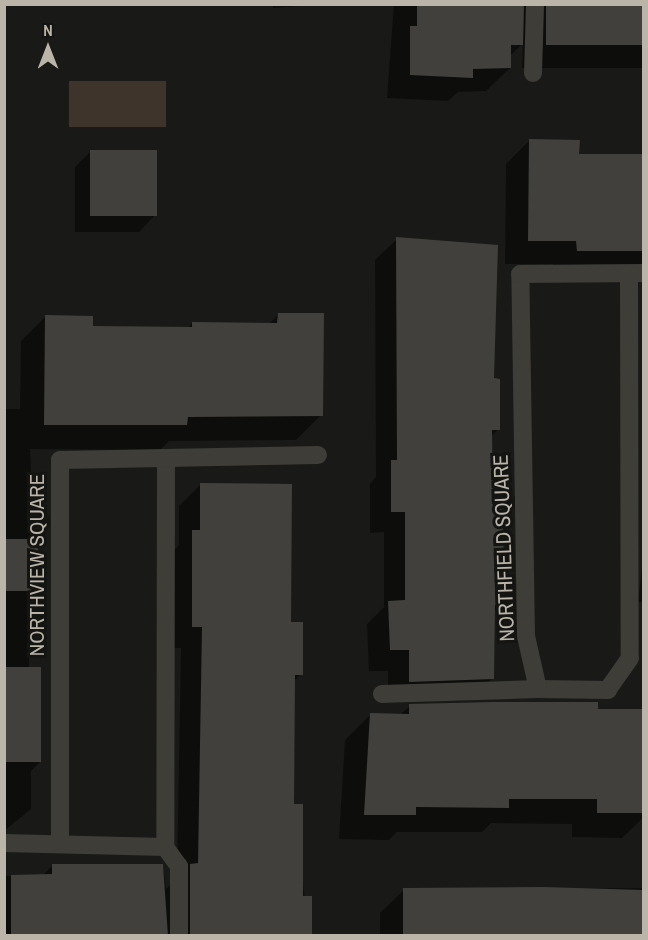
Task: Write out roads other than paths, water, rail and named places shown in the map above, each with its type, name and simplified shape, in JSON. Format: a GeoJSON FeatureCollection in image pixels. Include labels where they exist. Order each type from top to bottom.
{"type":"FeatureCollection","features":[{"type":"Feature","properties":{"kind":"lane"},"geometry":{"type":"LineString","coordinates":[[533,73],[535,4]]}},
{"type":"Feature","properties":{"kind":"lane","name":"NORTHFIELD SQUARE"},"geometry":{"type":"LineString","coordinates":[[520,273],[636,273],[630,658],[608,690],[538,689],[526,636],[520,273]]}},
{"type":"Feature","properties":{"kind":"lane"},"geometry":{"type":"LineString","coordinates":[[179,936],[179,866],[165,847],[166,458],[318,455]]}},
{"type":"Feature","properties":{"kind":"lane","name":"NORTHVIEW SQUARE"},"geometry":{"type":"LineString","coordinates":[[60,843],[60,460],[166,458]]}},
{"type":"Feature","properties":{"kind":"lane"},"geometry":{"type":"LineString","coordinates":[[382,694],[538,689]]}},
{"type":"Feature","properties":{"kind":"lane"},"geometry":{"type":"LineString","coordinates":[[4,843],[165,847]]}}]}
